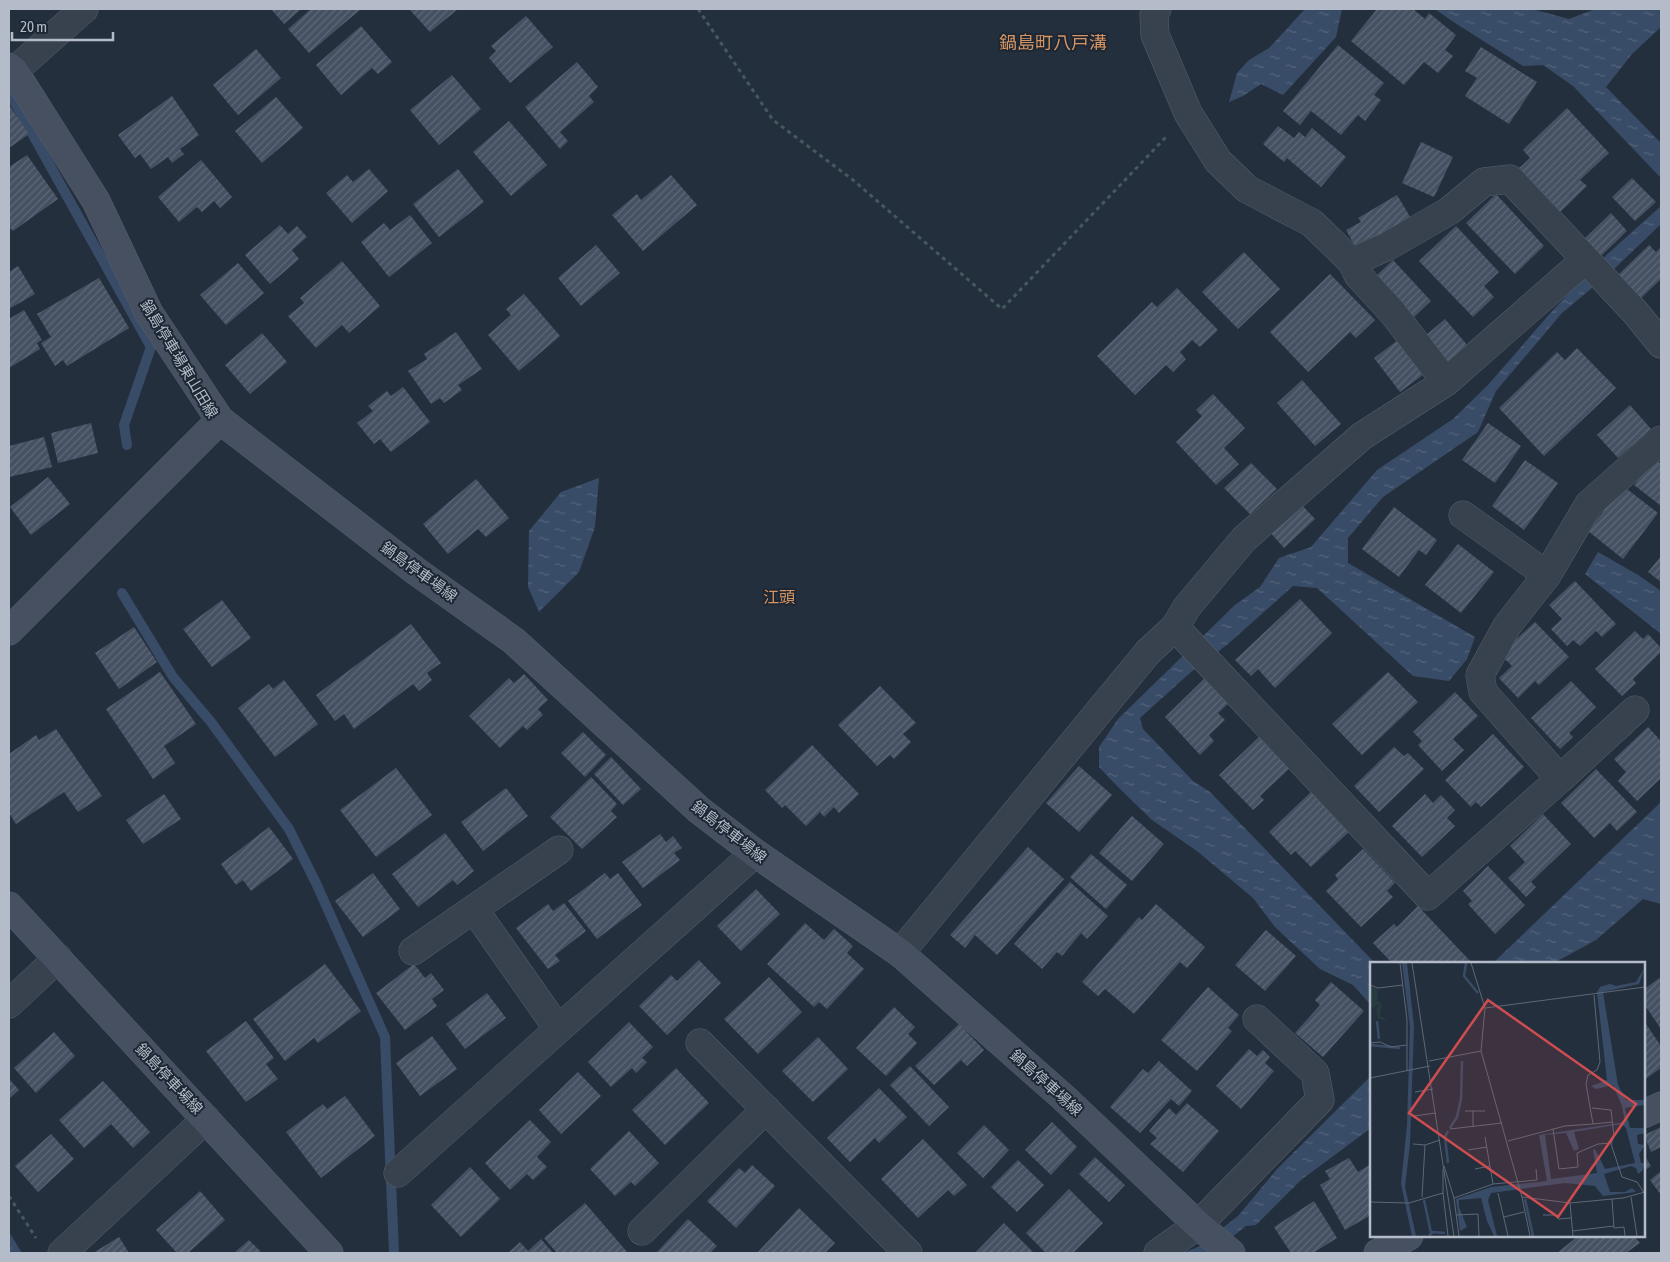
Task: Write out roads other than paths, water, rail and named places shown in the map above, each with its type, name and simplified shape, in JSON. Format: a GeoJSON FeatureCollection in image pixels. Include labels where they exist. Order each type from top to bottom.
{"type":"FeatureCollection","features":[{"type":"Feature","properties":{"kind":"main road","name":"鍋島停車場東山田線"},"geometry":{"type":"LineString","coordinates":[[9,632],[220,420],[149,313],[96,201],[12,69]]}},
{"type":"Feature","properties":{"kind":"main road","name":"鍋島停車場線"},"geometry":{"type":"LineString","coordinates":[[220,420],[417,572],[514,641],[699,810],[755,853],[900,953],[1064,1098],[1203,1229],[1230,1252]]}},
{"type":"Feature","properties":{"kind":"main road","name":"鍋島停車場線"},"geometry":{"type":"LineString","coordinates":[[9,906],[329,1253]]}},
{"type":"Feature","properties":{"kind":"main road"},"geometry":{"type":"LineString","coordinates":[[1645,1114],[1661,1106]]}},
{"type":"Feature","properties":{"kind":"main road"},"geometry":{"type":"LineString","coordinates":[[1378,1253],[1408,1237]]}},
{"type":"Feature","properties":{"kind":"street"},"geometry":{"type":"LineString","coordinates":[[12,69],[84,9]]}},
{"type":"Feature","properties":{"kind":"street"},"geometry":{"type":"LineString","coordinates":[[1157,9],[1154,14],[1155,35],[1188,113],[1218,161],[1248,189],[1312,223],[1352,262],[1358,275],[1392,312],[1446,382]]}},
{"type":"Feature","properties":{"kind":"street"},"geometry":{"type":"LineString","coordinates":[[1352,262],[1388,246],[1449,211],[1484,182],[1510,179],[1635,312],[1661,344]]}},
{"type":"Feature","properties":{"kind":"street"},"geometry":{"type":"LineString","coordinates":[[900,953],[1148,652],[1180,632],[1187,607],[1244,538],[1362,436],[1446,382],[1594,269]]}},
{"type":"Feature","properties":{"kind":"street"},"geometry":{"type":"LineString","coordinates":[[1560,779],[1483,692],[1480,675],[1507,626],[1547,575],[1589,504],[1661,440]]}},
{"type":"Feature","properties":{"kind":"street"},"geometry":{"type":"LineString","coordinates":[[1463,515],[1547,575]]}},
{"type":"Feature","properties":{"kind":"street"},"geometry":{"type":"LineString","coordinates":[[1180,632],[1428,896],[1635,710]]}},
{"type":"Feature","properties":{"kind":"street"},"geometry":{"type":"LineString","coordinates":[[413,950],[559,850]]}},
{"type":"Feature","properties":{"kind":"street"},"geometry":{"type":"LineString","coordinates":[[398,1173],[755,853]]}},
{"type":"Feature","properties":{"kind":"street"},"geometry":{"type":"LineString","coordinates":[[474,909],[558,1029]]}},
{"type":"Feature","properties":{"kind":"street"},"geometry":{"type":"LineString","coordinates":[[9,1004],[58,958]]}},
{"type":"Feature","properties":{"kind":"street"},"geometry":{"type":"LineString","coordinates":[[1158,1253],[1203,1229],[1320,1100],[1315,1074],[1257,1019]]}},
{"type":"Feature","properties":{"kind":"street"},"geometry":{"type":"LineString","coordinates":[[700,1043],[766,1109],[892,1248]]}},
{"type":"Feature","properties":{"kind":"street"},"geometry":{"type":"LineString","coordinates":[[642,1231],[766,1109]]}},
{"type":"Feature","properties":{"kind":"street"},"geometry":{"type":"LineString","coordinates":[[52,1249],[206,1119]]}},
{"type":"Feature","properties":{"kind":"water"},"geometry":{"type":"Polygon","coordinates":[[[1305,9],[1342,9],[1336,37],[1283,95],[1261,84],[1243,96],[1229,102],[1237,73],[1249,60],[1269,48],[1305,9]]]}},
{"type":"Feature","properties":{"kind":"water"},"geometry":{"type":"Polygon","coordinates":[[[1435,9],[1532,9],[1569,19],[1595,9],[1661,9],[1661,27],[1632,54],[1606,87],[1661,143],[1661,178],[1573,86],[1543,65],[1523,66],[1435,9]]]}},
{"type":"Feature","properties":{"kind":"water"},"geometry":{"type":"Polygon","coordinates":[[[1661,206],[1661,224],[1611,272],[1562,313],[1496,391],[1478,432],[1383,497],[1348,538],[1348,563],[1475,637],[1467,659],[1449,681],[1413,676],[1317,588],[1293,586],[1228,644],[1191,672],[1140,718],[1143,729],[1193,781],[1210,792],[1374,962],[1370,962],[1370,1004],[1353,985],[1320,969],[1275,927],[1253,898],[1197,851],[1152,820],[1099,767],[1099,747],[1118,719],[1235,605],[1260,587],[1279,558],[1311,547],[1377,470],[1453,419],[1488,385],[1553,310],[1602,259],[1661,206]]]}},
{"type":"Feature","properties":{"kind":"water"},"geometry":{"type":"Polygon","coordinates":[[[599,478],[595,527],[579,572],[539,612],[528,587],[529,531],[561,492],[599,478]]]}},
{"type":"Feature","properties":{"kind":"water"},"geometry":{"type":"Polygon","coordinates":[[[1598,552],[1661,591],[1661,634],[1585,574],[1598,552]]]}},
{"type":"Feature","properties":{"kind":"water"},"geometry":{"type":"Polygon","coordinates":[[[1661,802],[1661,904],[1643,899],[1596,940],[1556,962],[1494,962],[1661,802]]]}},
{"type":"Feature","properties":{"kind":"water"},"geometry":{"type":"Polygon","coordinates":[[[1370,1077],[1370,1129],[1301,1180],[1256,1225],[1246,1226],[1212,1253],[1183,1253],[1198,1247],[1238,1216],[1278,1168],[1370,1077]]]}},
{"type":"Feature","properties":{"kind":"water"},"geometry":{"type":"Polygon","coordinates":[[[9,1232],[22,1253],[9,1253],[9,1232]]]}},
{"type":"Feature","properties":{"kind":"waterway"},"geometry":{"type":"LineString","coordinates":[[9,92],[151,347],[124,425],[127,445]]}},
{"type":"Feature","properties":{"kind":"waterway"},"geometry":{"type":"LineString","coordinates":[[122,593],[173,677],[211,722],[289,829],[316,883],[385,1037],[394,1253]]}},
{"type":"Feature","properties":{"kind":"district","name":"鍋島町八戸溝"},"geometry":{"type":"Point","coordinates":[1053,43]}},
{"type":"Feature","properties":{"kind":"district","name":"江頭"},"geometry":{"type":"Point","coordinates":[779,597]}}]}
